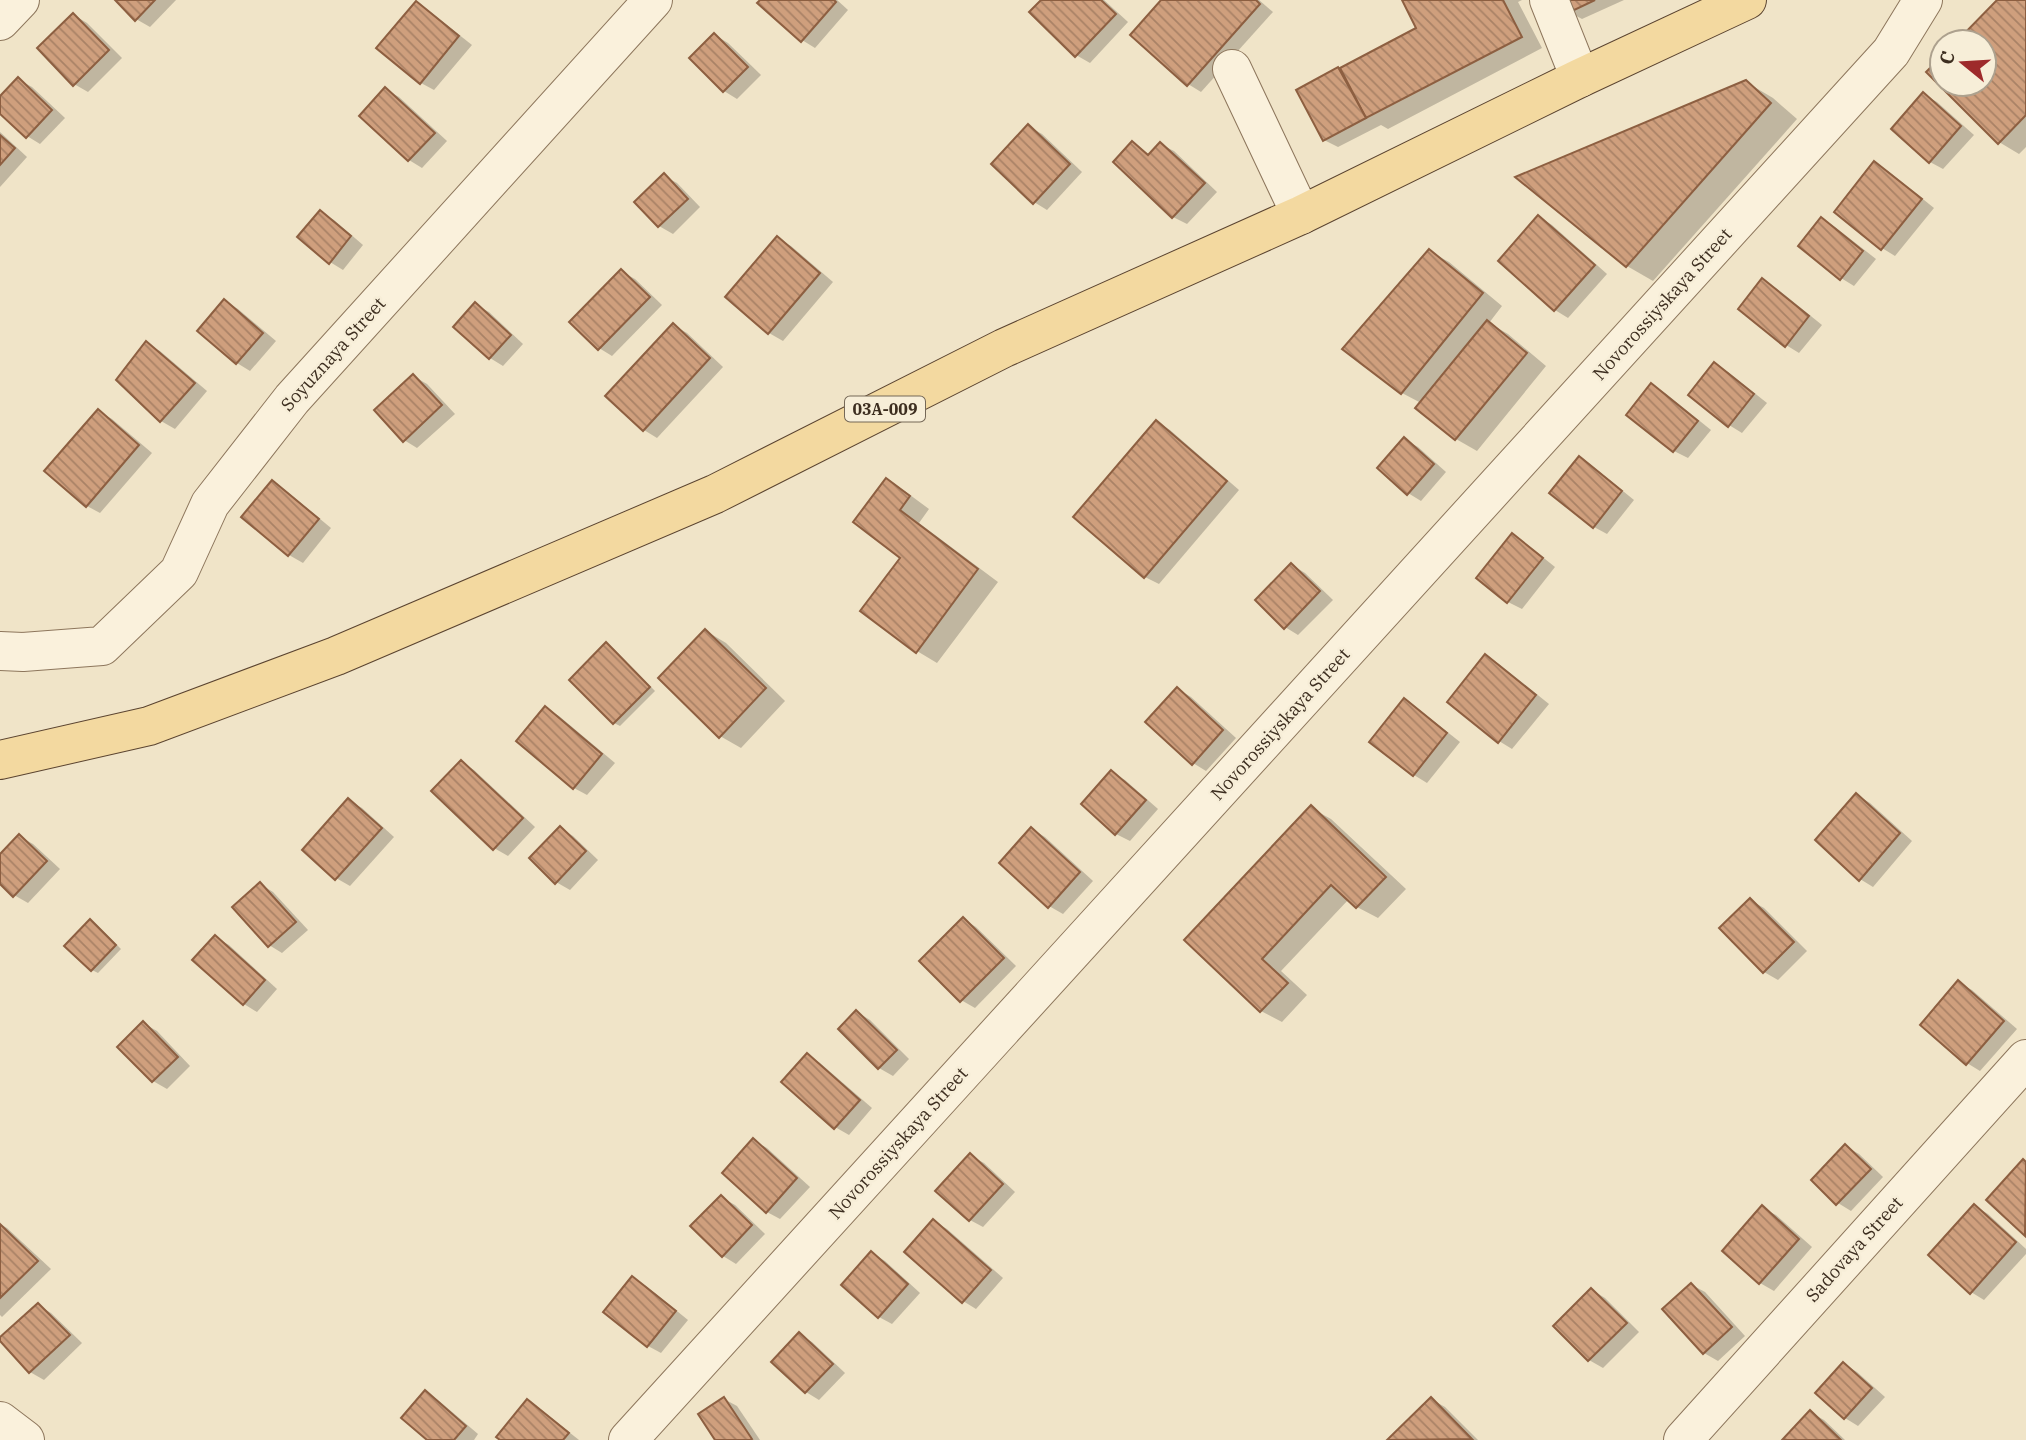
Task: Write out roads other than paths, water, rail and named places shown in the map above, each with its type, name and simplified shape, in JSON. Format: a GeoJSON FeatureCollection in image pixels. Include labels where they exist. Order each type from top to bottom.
{"type":"FeatureCollection","features":[{"type":"Feature","properties":{"kind":"main road","name":"03А-009"},"geometry":{"type":"LineString","coordinates":[[0,760],[149,726],[336,656],[715,494],[1004,348],[1301,215],[1580,78],[1747,0]]}},
{"type":"Feature","properties":{"kind":"street"},"geometry":{"type":"LineString","coordinates":[[0,20],[20,0]]}},
{"type":"Feature","properties":{"kind":"street","name":"Soyuznaya Street"},"geometry":{"type":"LineString","coordinates":[[0,651],[23,652],[102,646],[179,572],[210,504],[292,399],[653,0]]}},
{"type":"Feature","properties":{"kind":"street"},"geometry":{"type":"LineString","coordinates":[[1549,0],[1580,78]]}},
{"type":"Feature","properties":{"kind":"street","name":"Novorossiyskaya Street"},"geometry":{"type":"LineString","coordinates":[[628,1440],[1891,52],[1923,0]]}},
{"type":"Feature","properties":{"kind":"street"},"geometry":{"type":"LineString","coordinates":[[1233,69],[1301,215]]}},
{"type":"Feature","properties":{"kind":"street","name":"Sadovaya Street"},"geometry":{"type":"LineString","coordinates":[[1683,1440],[2026,1059]]}},
{"type":"Feature","properties":{"kind":"street"},"geometry":{"type":"LineString","coordinates":[[0,1421],[25,1440]]}}]}
